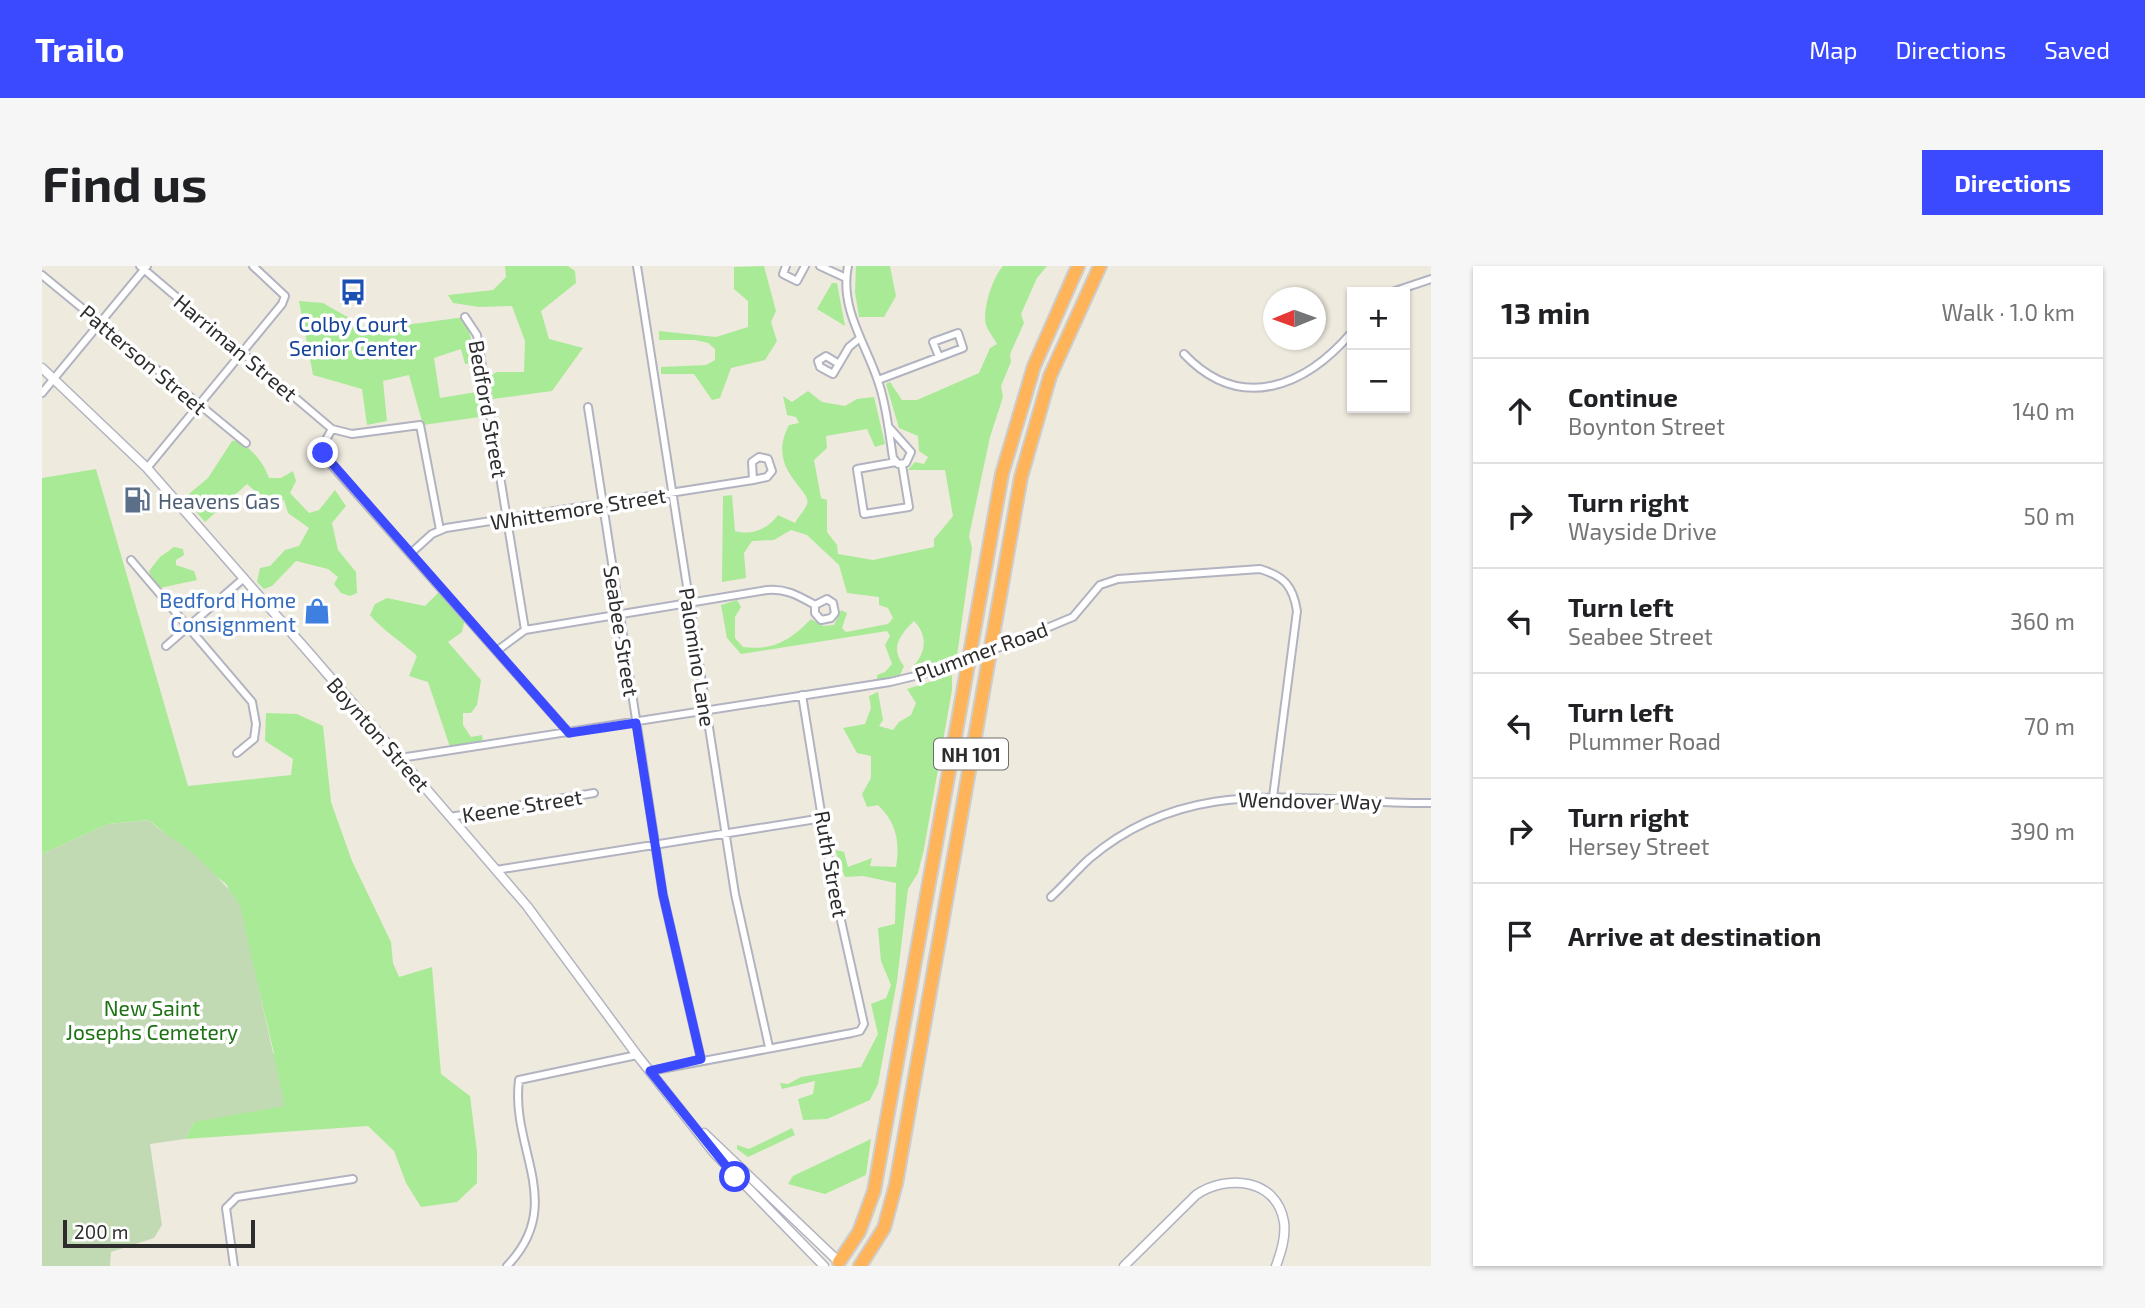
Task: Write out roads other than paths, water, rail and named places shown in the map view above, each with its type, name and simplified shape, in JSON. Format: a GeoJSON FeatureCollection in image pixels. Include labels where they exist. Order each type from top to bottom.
{"type":"FeatureCollection","features":[{"type":"Feature","properties":{"kind":"highway","name":"NH 101"},"geometry":{"type":"LineString","coordinates":[[869,1266],[871,1251],[884,1228],[896,1184],[1021,477],[1050,376],[1100,266]]}},
{"type":"Feature","properties":{"kind":"highway","name":"NH 101"},"geometry":{"type":"LineString","coordinates":[[839,1262],[859,1233],[874,1191],[1002,474],[1034,366],[1077,268]]}},
{"type":"Feature","properties":{"kind":"highway"},"geometry":{"type":"LineString","coordinates":[[860,1266],[871,1251]]}},
{"type":"Feature","properties":{"kind":"street"},"geometry":{"type":"LineString","coordinates":[[147,468],[278,310],[285,296],[253,266]]}},
{"type":"Feature","properties":{"kind":"street","name":"Palomino Lane"},"geometry":{"type":"LineString","coordinates":[[638,266],[735,894],[769,1047]]}},
{"type":"Feature","properties":{"kind":"street"},"geometry":{"type":"LineString","coordinates":[[786,266],[783,274],[797,281],[805,266]]}},
{"type":"Feature","properties":{"kind":"street"},"geometry":{"type":"LineString","coordinates":[[820,266],[846,278]]}},
{"type":"Feature","properties":{"kind":"street"},"geometry":{"type":"LineString","coordinates":[[848,266],[846,278],[849,309],[878,380],[888,426],[899,463],[909,507],[864,514],[858,469],[899,463],[910,461],[911,453],[888,426]]}},
{"type":"Feature","properties":{"kind":"street"},"geometry":{"type":"LineString","coordinates":[[42,393],[143,267]]}},
{"type":"Feature","properties":{"kind":"street","name":"Harriman Street"},"geometry":{"type":"LineString","coordinates":[[143,267],[332,429]]}},
{"type":"Feature","properties":{"kind":"street","name":"Patterson Street"},"geometry":{"type":"LineString","coordinates":[[42,275],[246,443]]}},
{"type":"Feature","properties":{"kind":"street"},"geometry":{"type":"LineString","coordinates":[[1407,287],[1431,279]]}},
{"type":"Feature","properties":{"kind":"street","name":"Bedford Street"},"geometry":{"type":"LineString","coordinates":[[465,317],[477,335],[525,629]]}},
{"type":"Feature","properties":{"kind":"street"},"geometry":{"type":"LineString","coordinates":[[878,380],[963,348],[958,333],[933,342],[939,357]]}},
{"type":"Feature","properties":{"kind":"street"},"geometry":{"type":"LineString","coordinates":[[1184,354],[1201,369],[1229,383],[1273,387],[1315,369],[1347,337]]}},
{"type":"Feature","properties":{"kind":"street"},"geometry":{"type":"LineString","coordinates":[[839,364],[849,347],[860,338]]}},
{"type":"Feature","properties":{"kind":"street","name":"Boynton Street"},"geometry":{"type":"LineString","coordinates":[[42,368],[147,468],[244,578],[496,870],[550,936],[637,1055],[735,1177],[824,1266]]}},
{"type":"Feature","properties":{"kind":"street","name":"Seabee Street"},"geometry":{"type":"LineString","coordinates":[[587,407],[654,845],[668,924],[701,1059]]}},
{"type":"Feature","properties":{"kind":"street"},"geometry":{"type":"LineString","coordinates":[[440,530],[420,425],[352,434],[332,429],[323,445],[327,460],[569,733]]}},
{"type":"Feature","properties":{"kind":"street","name":"Whittemore Street"},"geometry":{"type":"LineString","coordinates":[[411,552],[440,530],[753,480]]}},
{"type":"Feature","properties":{"kind":"street"},"geometry":{"type":"LineString","coordinates":[[131,560],[252,702],[256,724],[254,739],[237,753]]}},
{"type":"Feature","properties":{"kind":"street","name":"Plummer Road"},"geometry":{"type":"LineString","coordinates":[[400,758],[890,682],[944,669],[1073,617],[1100,585],[1118,579],[1253,569],[1282,577],[1290,586],[1297,611],[1273,797]]}},
{"type":"Feature","properties":{"kind":"street"},"geometry":{"type":"LineString","coordinates":[[166,646],[244,578]]}},
{"type":"Feature","properties":{"kind":"street"},"geometry":{"type":"LineString","coordinates":[[498,650],[525,629],[775,589],[790,591],[815,605]]}},
{"type":"Feature","properties":{"kind":"street","name":"Ruth Street"},"geometry":{"type":"LineString","coordinates":[[769,1047],[860,1031],[864,1024],[832,880],[802,695]]}},
{"type":"Feature","properties":{"kind":"street","name":"Keene Street"},"geometry":{"type":"LineString","coordinates":[[450,817],[594,793]]}},
{"type":"Feature","properties":{"kind":"street","name":"Wendover Way"},"geometry":{"type":"LineString","coordinates":[[1051,897],[1090,859],[1154,819],[1214,800],[1273,797],[1431,803]]}},
{"type":"Feature","properties":{"kind":"street"},"geometry":{"type":"LineString","coordinates":[[496,870],[823,818]]}},
{"type":"Feature","properties":{"kind":"street"},"geometry":{"type":"LineString","coordinates":[[650,1071],[769,1047]]}},
{"type":"Feature","properties":{"kind":"street"},"geometry":{"type":"LineString","coordinates":[[507,1266],[530,1235],[536,1213],[532,1168],[518,1101],[519,1080],[637,1055]]}},
{"type":"Feature","properties":{"kind":"street","name":"Boynton Street"},"geometry":{"type":"LineString","coordinates":[[692,1122],[839,1262]]}},
{"type":"Feature","properties":{"kind":"street"},"geometry":{"type":"LineString","coordinates":[[234,1266],[226,1208],[237,1197],[353,1180]]}},
{"type":"Feature","properties":{"kind":"street"},"geometry":{"type":"LineString","coordinates":[[1124,1266],[1196,1195],[1208,1187],[1229,1181],[1251,1184],[1263,1190],[1280,1210],[1285,1231],[1276,1266]]}},
{"type":"Feature","properties":{"kind":"place","name":"Colby Court Senior Center"},"geometry":{"type":"Point","coordinates":[353,292]}},
{"type":"Feature","properties":{"kind":"place","name":"Heavens Gas"},"geometry":{"type":"Point","coordinates":[137,500]}},
{"type":"Feature","properties":{"kind":"place","name":"Bedford Home Consignment"},"geometry":{"type":"Point","coordinates":[317,611]}},
{"type":"Feature","properties":{"kind":"park label","name":"New Saint Josephs Cemetery"},"geometry":{"type":"Point","coordinates":[152,1019]}}]}
